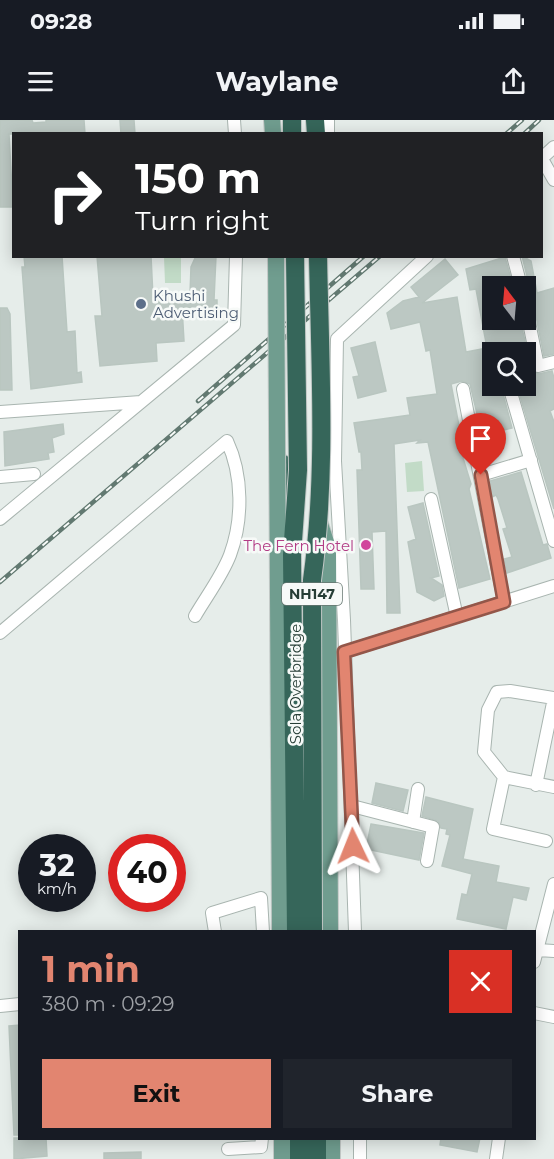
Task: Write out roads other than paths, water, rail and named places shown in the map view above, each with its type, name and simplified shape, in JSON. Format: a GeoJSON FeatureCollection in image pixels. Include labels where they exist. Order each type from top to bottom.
{"type":"FeatureCollection","features":[{"type":"Feature","properties":{"kind":"highway","name":"Sola Overbridge"},"geometry":{"type":"LineString","coordinates":[[295,258],[298,471],[292,555],[296,930]]}},
{"type":"Feature","properties":{"kind":"highway","name":"Sola Overbridge"},"geometry":{"type":"LineString","coordinates":[[313,930],[312,580],[320,524],[318,258]]}},
{"type":"Feature","properties":{"kind":"highway"},"geometry":{"type":"LineString","coordinates":[[278,413],[292,555]]}},
{"type":"Feature","properties":{"kind":"highway"},"geometry":{"type":"LineString","coordinates":[[298,1140],[299,1159]]}},
{"type":"Feature","properties":{"kind":"highway"},"geometry":{"type":"LineString","coordinates":[[317,1140],[317,1159]]}},
{"type":"Feature","properties":{"kind":"main road"},"geometry":{"type":"LineString","coordinates":[[276,258],[280,930]]}},
{"type":"Feature","properties":{"kind":"main road"},"geometry":{"type":"LineString","coordinates":[[320,524],[328,548],[330,930]]}},
{"type":"Feature","properties":{"kind":"main road"},"geometry":{"type":"LineString","coordinates":[[282,1140],[282,1159]]}},
{"type":"Feature","properties":{"kind":"main road"},"geometry":{"type":"LineString","coordinates":[[332,1140],[332,1159]]}},
{"type":"Feature","properties":{"kind":"street"},"geometry":{"type":"LineString","coordinates":[[543,160],[554,180]]}},
{"type":"Feature","properties":{"kind":"street"},"geometry":{"type":"LineString","coordinates":[[0,519],[234,325],[236,258]]}},
{"type":"Feature","properties":{"kind":"street"},"geometry":{"type":"LineString","coordinates":[[355,930],[335,461],[337,339],[425,258]]}},
{"type":"Feature","properties":{"kind":"street"},"geometry":{"type":"LineString","coordinates":[[513,258],[518,276]]}},
{"type":"Feature","properties":{"kind":"street"},"geometry":{"type":"LineString","coordinates":[[531,330],[538,366],[554,362]]}},
{"type":"Feature","properties":{"kind":"street"},"geometry":{"type":"LineString","coordinates":[[463,389],[504,602]]}},
{"type":"Feature","properties":{"kind":"street"},"geometry":{"type":"LineString","coordinates":[[512,396],[554,541]]}},
{"type":"Feature","properties":{"kind":"street"},"geometry":{"type":"LineString","coordinates":[[0,412],[141,402]]}},
{"type":"Feature","properties":{"kind":"street"},"geometry":{"type":"LineString","coordinates":[[0,633],[227,441],[234,456],[240,508],[230,556],[195,616]]}},
{"type":"Feature","properties":{"kind":"street"},"geometry":{"type":"LineString","coordinates":[[481,475],[531,460]]}},
{"type":"Feature","properties":{"kind":"street"},"geometry":{"type":"LineString","coordinates":[[0,477],[34,474]]}},
{"type":"Feature","properties":{"kind":"street"},"geometry":{"type":"LineString","coordinates":[[431,500],[457,617]]}},
{"type":"Feature","properties":{"kind":"street"},"geometry":{"type":"LineString","coordinates":[[344,656],[554,586]]}},
{"type":"Feature","properties":{"kind":"street"},"geometry":{"type":"LineString","coordinates":[[344,656],[554,592]]}},
{"type":"Feature","properties":{"kind":"street"},"geometry":{"type":"LineString","coordinates":[[536,784],[554,698],[510,691],[494,694],[488,710],[484,752],[504,777],[536,784],[554,787]]}},
{"type":"Feature","properties":{"kind":"street"},"geometry":{"type":"LineString","coordinates":[[504,777],[489,828],[546,841]]}},
{"type":"Feature","properties":{"kind":"street"},"geometry":{"type":"LineString","coordinates":[[413,822],[418,789]]}},
{"type":"Feature","properties":{"kind":"street"},"geometry":{"type":"LineString","coordinates":[[351,806],[433,827],[427,861]]}},
{"type":"Feature","properties":{"kind":"street"},"geometry":{"type":"LineString","coordinates":[[554,884],[536,956],[554,951]]}},
{"type":"Feature","properties":{"kind":"street"},"geometry":{"type":"LineString","coordinates":[[215,930],[212,913],[261,898],[263,930]]}},
{"type":"Feature","properties":{"kind":"street"},"geometry":{"type":"LineString","coordinates":[[0,1006],[18,1004]]}},
{"type":"Feature","properties":{"kind":"street"},"geometry":{"type":"LineString","coordinates":[[536,1013],[554,1017]]}},
{"type":"Feature","properties":{"kind":"street"},"geometry":{"type":"LineString","coordinates":[[360,1140],[360,1159]]}},
{"type":"Feature","properties":{"kind":"street"},"geometry":{"type":"LineString","coordinates":[[496,1159],[499,1140]]}},
{"type":"Feature","properties":{"kind":"street"},"geometry":{"type":"LineString","coordinates":[[228,1149],[261,1141]]}},
{"type":"Feature","properties":{"kind":"railway"},"geometry":{"type":"LineString","coordinates":[[508,132],[522,120]]}},
{"type":"Feature","properties":{"kind":"railway"},"geometry":{"type":"LineString","coordinates":[[526,132],[539,120]]}},
{"type":"Feature","properties":{"kind":"railway"},"geometry":{"type":"LineString","coordinates":[[198,401],[362,258]]}},
{"type":"Feature","properties":{"kind":"railway"},"geometry":{"type":"LineString","coordinates":[[0,582],[378,258]]}},
{"type":"Feature","properties":{"kind":"place","name":"Khushi Advertising"},"geometry":{"type":"Point","coordinates":[141,304]}},
{"type":"Feature","properties":{"kind":"place","name":"The Fern Hotel"},"geometry":{"type":"Point","coordinates":[366,545]}}]}
